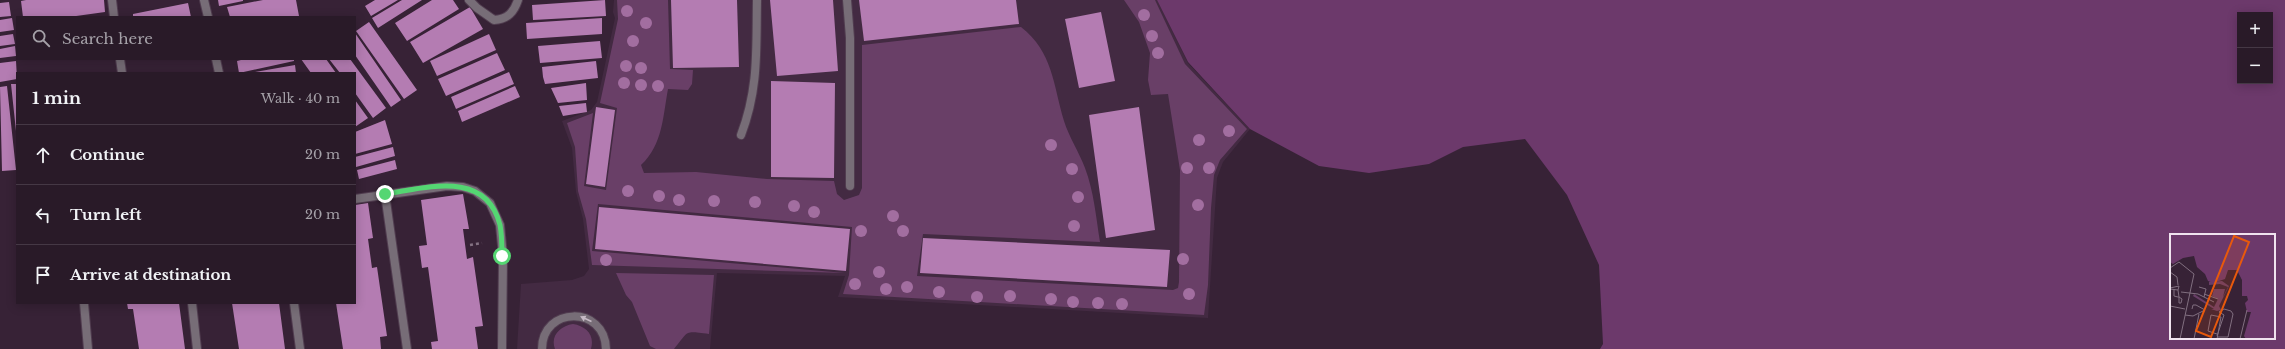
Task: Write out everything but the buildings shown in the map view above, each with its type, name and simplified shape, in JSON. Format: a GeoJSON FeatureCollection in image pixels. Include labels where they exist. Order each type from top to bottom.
{"type":"FeatureCollection","features":[{"type":"Feature","properties":{"kind":"street"},"geometry":{"type":"LineString","coordinates":[[112,0],[114,16]]}},
{"type":"Feature","properties":{"kind":"street"},"geometry":{"type":"LineString","coordinates":[[204,0],[208,16]]}},
{"type":"Feature","properties":{"kind":"street"},"geometry":{"type":"LineString","coordinates":[[469,0],[494,20],[509,16],[515,10],[518,0]]}},
{"type":"Feature","properties":{"kind":"street"},"geometry":{"type":"LineString","coordinates":[[741,136],[749,113],[754,90],[757,0]]}},
{"type":"Feature","properties":{"kind":"street"},"geometry":{"type":"LineString","coordinates":[[847,0],[850,38],[850,186]]}},
{"type":"Feature","properties":{"kind":"street"},"geometry":{"type":"LineString","coordinates":[[120,60],[122,72]]}},
{"type":"Feature","properties":{"kind":"street"},"geometry":{"type":"LineString","coordinates":[[216,60],[219,72]]}},
{"type":"Feature","properties":{"kind":"street"},"geometry":{"type":"LineString","coordinates":[[356,199],[447,186],[458,186],[475,191],[490,203],[500,225],[502,256],[502,349]]}},
{"type":"Feature","properties":{"kind":"street"},"geometry":{"type":"LineString","coordinates":[[385,194],[407,349]]}},
{"type":"Feature","properties":{"kind":"street"},"geometry":{"type":"LineString","coordinates":[[84,304],[88,349]]}},
{"type":"Feature","properties":{"kind":"street"},"geometry":{"type":"LineString","coordinates":[[192,304],[197,349]]}},
{"type":"Feature","properties":{"kind":"street"},"geometry":{"type":"LineString","coordinates":[[294,304],[300,349]]}},
{"type":"Feature","properties":{"kind":"street"},"geometry":{"type":"LineString","coordinates":[[542,349],[545,334],[549,327],[563,318],[578,316],[588,319],[598,327],[605,339],[606,349]]}},
{"type":"Feature","properties":{"kind":"shaded area"},"geometry":{"type":"Polygon","coordinates":[[[614,0],[1157,0],[1188,63],[1250,129],[1223,162],[1217,178],[1208,318],[838,297],[845,276],[717,273],[710,349],[517,349],[521,284],[572,280],[584,276],[589,269],[583,219],[576,192],[572,148],[562,121],[591,110],[597,102],[615,18],[613,12],[614,0]]]}},
{"type":"Feature","properties":{"kind":"shaded area"},"geometry":{"type":"Polygon","coordinates":[[[617,0],[668,0],[670,69],[693,70],[692,84],[688,90],[668,89],[658,139],[654,148],[641,165],[644,173],[696,172],[767,179],[834,181],[837,194],[844,200],[859,195],[862,188],[862,45],[1021,27],[1032,37],[1046,58],[1064,121],[1083,162],[1091,186],[1100,242],[923,234],[917,276],[1173,290],[1178,288],[1179,282],[1180,170],[1168,94],[1151,95],[1148,80],[1150,53],[1139,22],[1124,0],[1155,0],[1185,64],[1247,129],[1220,160],[1214,175],[1208,285],[1204,315],[843,294],[849,275],[852,227],[598,204],[592,251],[845,273],[592,265],[586,219],[578,191],[575,147],[567,123],[593,113],[584,186],[606,190],[617,108],[600,103],[618,19],[617,0]]]}},
{"type":"Feature","properties":{"kind":"shaded area"},"geometry":{"type":"Polygon","coordinates":[[[1157,0],[2285,0],[2285,349],[1600,349],[1603,344],[1599,265],[1567,195],[1525,139],[1463,147],[1429,164],[1369,173],[1319,166],[1250,129],[1188,62],[1157,0]]]}},
{"type":"Feature","properties":{"kind":"shaded area"},"geometry":{"type":"Polygon","coordinates":[[[616,273],[714,275],[709,334],[695,332],[688,333],[674,349],[656,349],[650,346],[632,302],[626,295],[616,273]]]}},
{"type":"Feature","properties":{"kind":"shaded area"},"geometry":{"type":"Polygon","coordinates":[[[573,324],[582,327],[588,332],[592,339],[591,349],[555,349],[554,340],[557,332],[568,325],[573,324]]]}},
{"type":"Feature","properties":{"kind":"route"},"geometry":{"type":"LineString","coordinates":[[385,194],[447,186],[463,187],[475,191],[490,203],[500,225],[502,256]]}}]}
